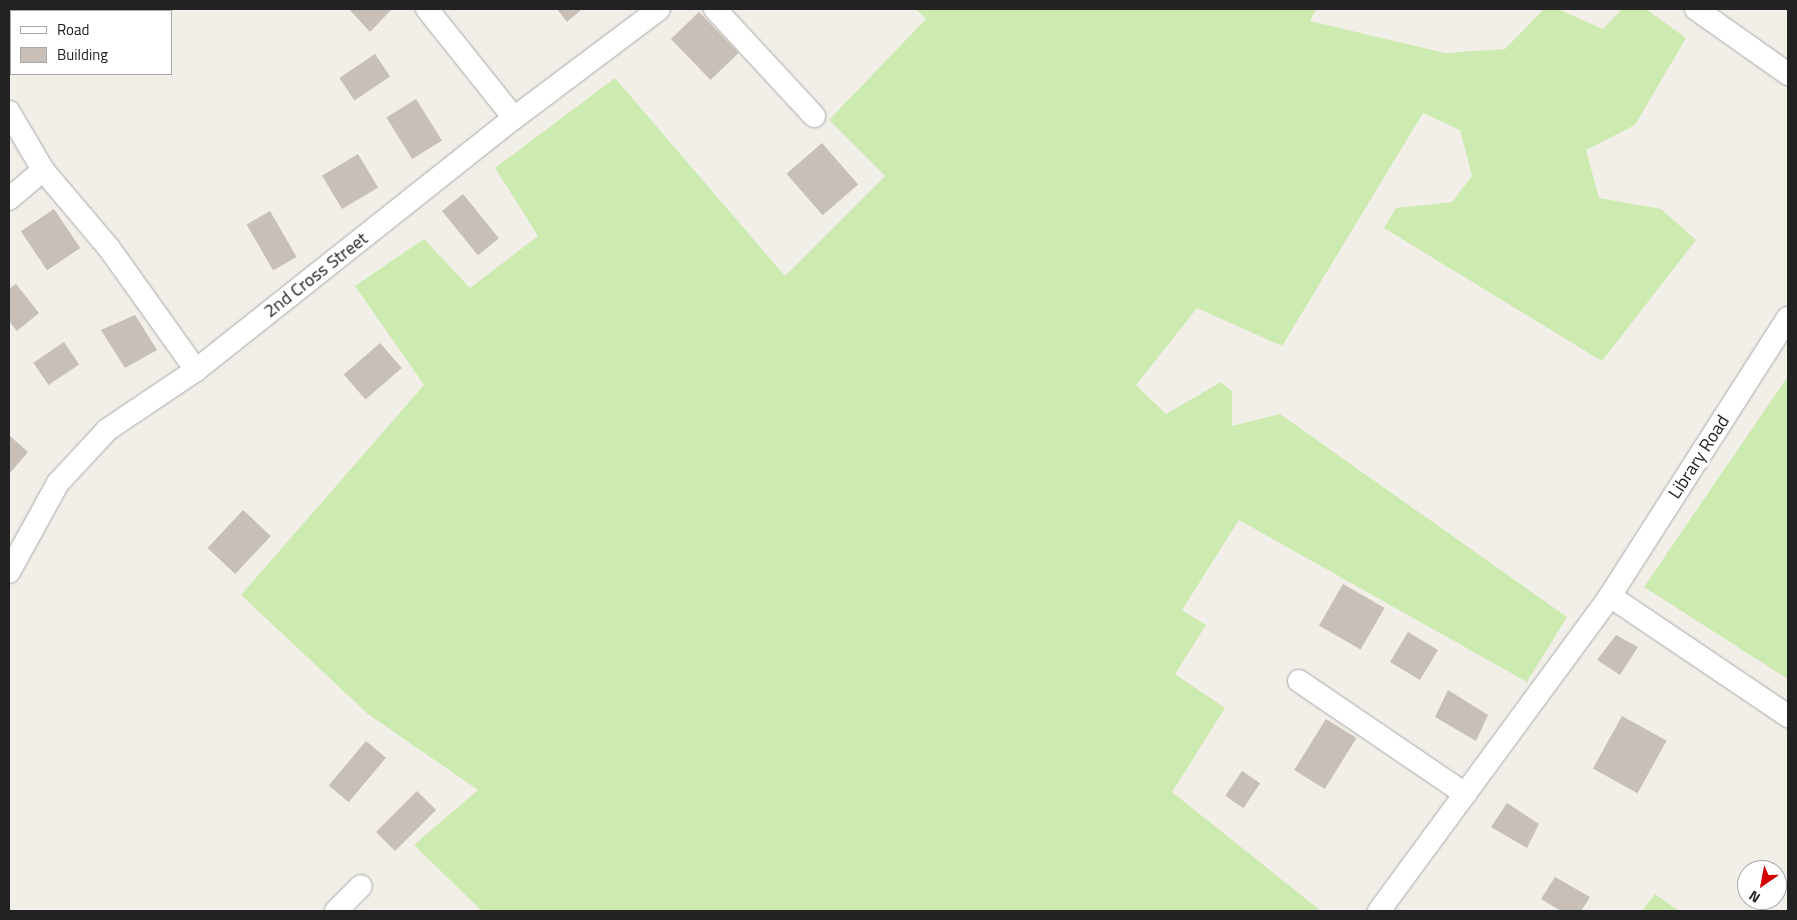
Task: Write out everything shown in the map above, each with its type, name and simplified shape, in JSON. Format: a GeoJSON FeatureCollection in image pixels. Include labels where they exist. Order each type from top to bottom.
{"type":"FeatureCollection","features":[{"type":"Feature","properties":{"kind":"street"},"geometry":{"type":"LineString","coordinates":[[427,9],[514,118]]}},
{"type":"Feature","properties":{"kind":"street","name":"2nd Cross Street"},"geometry":{"type":"LineString","coordinates":[[9,572],[58,484],[107,430],[196,370],[514,118],[658,9]]}},
{"type":"Feature","properties":{"kind":"street"},"geometry":{"type":"LineString","coordinates":[[714,9],[814,116]]}},
{"type":"Feature","properties":{"kind":"street"},"geometry":{"type":"LineString","coordinates":[[1696,9],[1788,74]]}},
{"type":"Feature","properties":{"kind":"street"},"geometry":{"type":"LineString","coordinates":[[9,112],[43,170],[110,248],[196,370]]}},
{"type":"Feature","properties":{"kind":"street"},"geometry":{"type":"LineString","coordinates":[[9,200],[43,170]]}},
{"type":"Feature","properties":{"kind":"street","name":"Library Road"},"geometry":{"type":"LineString","coordinates":[[1379,911],[1610,596],[1788,318]]}},
{"type":"Feature","properties":{"kind":"street"},"geometry":{"type":"LineString","coordinates":[[1610,596],[1788,716]]}},
{"type":"Feature","properties":{"kind":"street"},"geometry":{"type":"LineString","coordinates":[[1299,682],[1465,794]]}},
{"type":"Feature","properties":{"kind":"street"},"geometry":{"type":"LineString","coordinates":[[336,911],[361,886]]}},
{"type":"Feature","properties":{"kind":"green space"},"geometry":{"type":"Polygon","coordinates":[[[916,9],[1316,9],[1310,21],[1445,53],[1505,49],[1544,9],[1558,9],[1603,29],[1622,9],[1646,9],[1686,38],[1635,125],[1586,150],[1599,198],[1661,209],[1696,240],[1602,361],[1384,228],[1396,208],[1452,202],[1472,176],[1460,130],[1423,113],[1282,346],[1197,308],[1136,385],[1166,414],[1221,382],[1232,391],[1232,426],[1280,414],[1567,617],[1527,682],[1239,520],[1182,610],[1206,625],[1175,674],[1225,708],[1172,792],[1321,911],[482,911],[414,845],[478,790],[368,714],[241,595],[424,385],[355,286],[424,239],[470,288],[538,236],[495,168],[615,78],[785,276],[885,176],[829,120],[926,19],[916,9]]]}},
{"type":"Feature","properties":{"kind":"green space"},"geometry":{"type":"Polygon","coordinates":[[[1788,376],[1788,679],[1644,587],[1788,376]]]}},
{"type":"Feature","properties":{"kind":"green space"},"geometry":{"type":"Polygon","coordinates":[[[1655,894],[1679,911],[1642,911],[1655,894]]]}},
{"type":"Feature","properties":{"kind":"building"},"geometry":{"type":"Polygon","coordinates":[[[52,9],[109,9],[109,10],[52,9]]]}},
{"type":"Feature","properties":{"kind":"building"},"geometry":{"type":"Polygon","coordinates":[[[349,9],[392,9],[370,32],[349,9]]]}},
{"type":"Feature","properties":{"kind":"building"},"geometry":{"type":"Polygon","coordinates":[[[557,9],[582,9],[567,22],[557,9]]]}},
{"type":"Feature","properties":{"kind":"building"},"geometry":{"type":"Polygon","coordinates":[[[699,12],[739,53],[711,80],[671,39],[699,12]]]}},
{"type":"Feature","properties":{"kind":"building"},"geometry":{"type":"Polygon","coordinates":[[[375,54],[390,76],[354,100],[339,78],[375,54]]]}},
{"type":"Feature","properties":{"kind":"building"},"geometry":{"type":"Polygon","coordinates":[[[416,99],[442,141],[412,159],[386,118],[416,99]]]}},
{"type":"Feature","properties":{"kind":"building"},"geometry":{"type":"Polygon","coordinates":[[[822,143],[858,185],[823,215],[787,174],[822,143]]]}},
{"type":"Feature","properties":{"kind":"building"},"geometry":{"type":"Polygon","coordinates":[[[358,154],[378,187],[342,209],[322,176],[358,154]]]}},
{"type":"Feature","properties":{"kind":"building"},"geometry":{"type":"Polygon","coordinates":[[[463,194],[499,238],[478,255],[442,211],[463,194]]]}},
{"type":"Feature","properties":{"kind":"building"},"geometry":{"type":"Polygon","coordinates":[[[54,209],[80,248],[47,270],[21,231],[54,209]]]}},
{"type":"Feature","properties":{"kind":"building"},"geometry":{"type":"Polygon","coordinates":[[[270,211],[296,257],[273,270],[247,224],[270,211]]]}},
{"type":"Feature","properties":{"kind":"building"},"geometry":{"type":"Polygon","coordinates":[[[16,284],[39,313],[17,331],[9,321],[9,289],[16,284]]]}},
{"type":"Feature","properties":{"kind":"building"},"geometry":{"type":"Polygon","coordinates":[[[135,315],[157,350],[125,368],[101,330],[135,315]]]}},
{"type":"Feature","properties":{"kind":"building"},"geometry":{"type":"Polygon","coordinates":[[[64,342],[79,364],[48,385],[33,363],[64,342]]]}},
{"type":"Feature","properties":{"kind":"building"},"geometry":{"type":"Polygon","coordinates":[[[380,343],[402,368],[365,399],[344,374],[380,343]]]}},
{"type":"Feature","properties":{"kind":"building"},"geometry":{"type":"Polygon","coordinates":[[[9,435],[28,452],[9,474],[9,435]]]}},
{"type":"Feature","properties":{"kind":"building"},"geometry":{"type":"Polygon","coordinates":[[[243,510],[271,536],[235,574],[208,548],[243,510]]]}},
{"type":"Feature","properties":{"kind":"building"},"geometry":{"type":"Polygon","coordinates":[[[1343,584],[1385,608],[1361,650],[1319,626],[1343,584]]]}},
{"type":"Feature","properties":{"kind":"building"},"geometry":{"type":"Polygon","coordinates":[[[1408,632],[1438,650],[1420,680],[1390,662],[1408,632]]]}},
{"type":"Feature","properties":{"kind":"building"},"geometry":{"type":"Polygon","coordinates":[[[1616,635],[1638,647],[1620,675],[1597,660],[1616,635]]]}},
{"type":"Feature","properties":{"kind":"building"},"geometry":{"type":"Polygon","coordinates":[[[1448,690],[1488,715],[1476,741],[1435,717],[1448,690]]]}},
{"type":"Feature","properties":{"kind":"building"},"geometry":{"type":"Polygon","coordinates":[[[1622,716],[1667,741],[1638,793],[1593,768],[1622,716]]]}},
{"type":"Feature","properties":{"kind":"building"},"geometry":{"type":"Polygon","coordinates":[[[1326,719],[1357,738],[1325,789],[1294,770],[1326,719]]]}},
{"type":"Feature","properties":{"kind":"building"},"geometry":{"type":"Polygon","coordinates":[[[366,741],[386,758],[349,802],[329,785],[366,741]]]}},
{"type":"Feature","properties":{"kind":"building"},"geometry":{"type":"Polygon","coordinates":[[[1242,771],[1260,783],[1243,808],[1225,796],[1242,771]]]}},
{"type":"Feature","properties":{"kind":"building"},"geometry":{"type":"Polygon","coordinates":[[[417,791],[436,810],[395,851],[376,832],[417,791]]]}},
{"type":"Feature","properties":{"kind":"building"},"geometry":{"type":"Polygon","coordinates":[[[1507,803],[1539,824],[1527,848],[1491,827],[1507,803]]]}},
{"type":"Feature","properties":{"kind":"building"},"geometry":{"type":"Polygon","coordinates":[[[1555,877],[1590,897],[1581,911],[1561,911],[1541,899],[1555,877]]]}}]}
